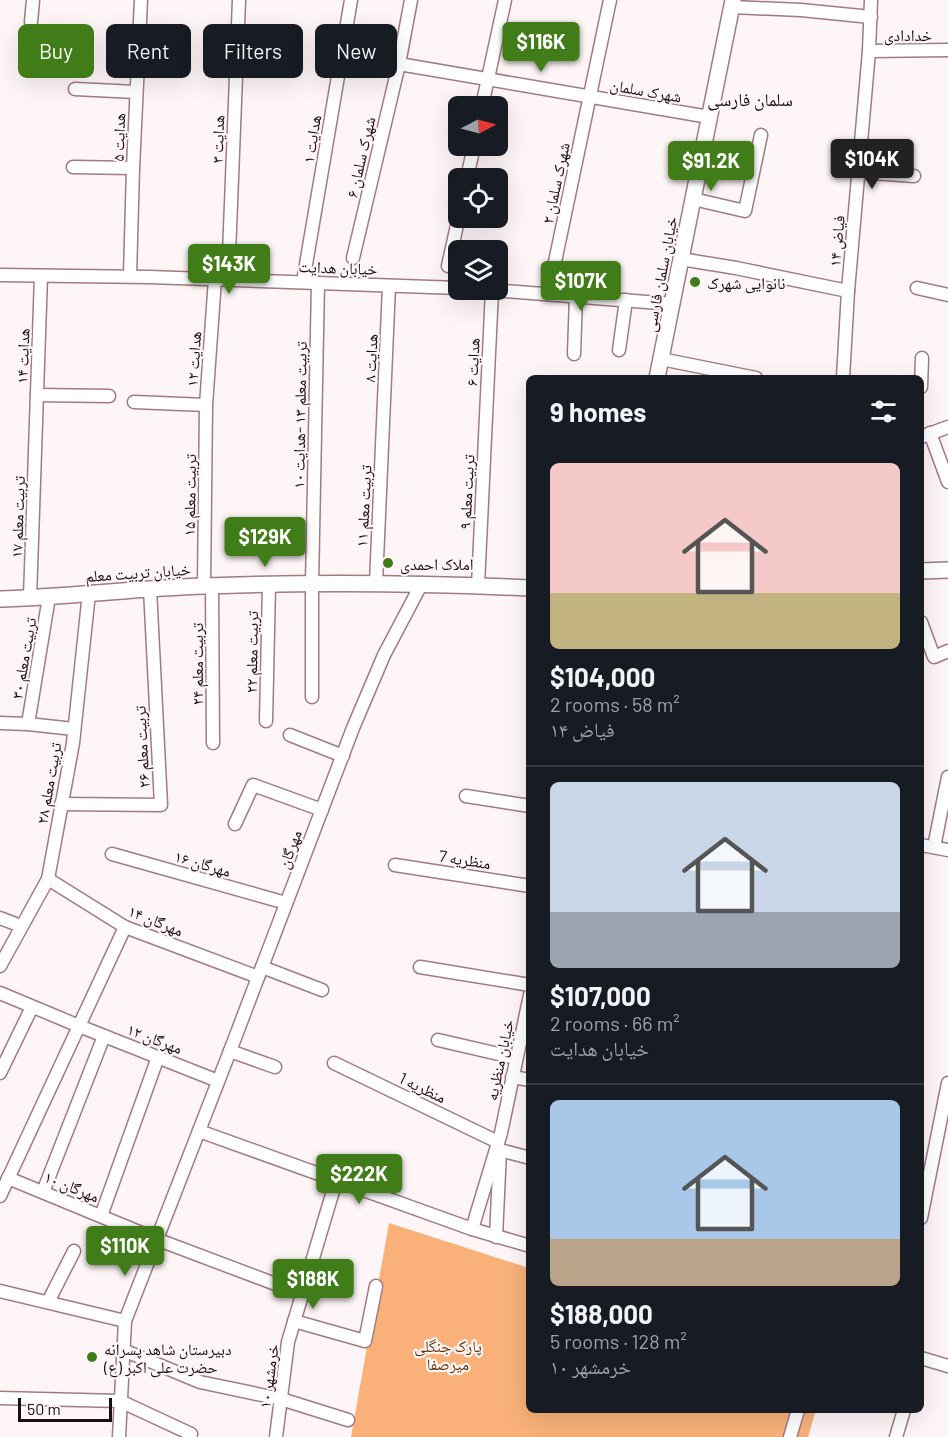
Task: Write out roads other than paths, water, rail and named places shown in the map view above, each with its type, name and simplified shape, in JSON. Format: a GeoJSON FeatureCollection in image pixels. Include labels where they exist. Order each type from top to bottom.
{"type":"FeatureCollection","features":[{"type":"Feature","properties":{"kind":"main road","name":"خیابان سلمان فارسی"},"geometry":{"type":"LineString","coordinates":[[658,375],[732,4]]}},
{"type":"Feature","properties":{"kind":"main road"},"geometry":{"type":"LineString","coordinates":[[924,571],[948,570]]}},
{"type":"Feature","properties":{"kind":"main road","name":"خیابان تربیت معلم"},"geometry":{"type":"LineString","coordinates":[[0,599],[208,586],[376,583],[526,588]]}},
{"type":"Feature","properties":{"kind":"street"},"geometry":{"type":"LineString","coordinates":[[31,22],[33,0]]}},
{"type":"Feature","properties":{"kind":"street","name":"هدایت ۵"},"geometry":{"type":"LineString","coordinates":[[130,276],[141,0]]}},
{"type":"Feature","properties":{"kind":"street","name":"هدایت ۳"},"geometry":{"type":"LineString","coordinates":[[221,279],[239,0]]}},
{"type":"Feature","properties":{"kind":"street","name":"هدایت ۱"},"geometry":{"type":"LineString","coordinates":[[303,282],[351,0]]}},
{"type":"Feature","properties":{"kind":"street","name":"شهرک سلمان ۶"},"geometry":{"type":"LineString","coordinates":[[353,258],[399,64],[411,0]]}},
{"type":"Feature","properties":{"kind":"street"},"geometry":{"type":"LineString","coordinates":[[484,96],[505,0]]}},
{"type":"Feature","properties":{"kind":"street","name":"شهرک سلمان ۲"},"geometry":{"type":"LineString","coordinates":[[552,276],[610,0]]}},
{"type":"Feature","properties":{"kind":"street","name":"فیاض ۱۴"},"geometry":{"type":"LineString","coordinates":[[843,375],[871,0]]}},
{"type":"Feature","properties":{"kind":"street"},"geometry":{"type":"LineString","coordinates":[[732,4],[870,17]]}},
{"type":"Feature","properties":{"kind":"street","name":"خدادادی"},"geometry":{"type":"LineString","coordinates":[[868,51],[948,50]]}},
{"type":"Feature","properties":{"kind":"street","name":"شهرک سلمان"},"geometry":{"type":"LineString","coordinates":[[399,64],[710,117]]}},
{"type":"Feature","properties":{"kind":"street"},"geometry":{"type":"LineString","coordinates":[[75,88],[136,92]]}},
{"type":"Feature","properties":{"kind":"street"},"geometry":{"type":"LineString","coordinates":[[693,199],[745,211],[761,135]]}},
{"type":"Feature","properties":{"kind":"street"},"geometry":{"type":"LineString","coordinates":[[73,166],[133,168]]}},
{"type":"Feature","properties":{"kind":"street"},"geometry":{"type":"LineString","coordinates":[[859,172],[914,176]]}},
{"type":"Feature","properties":{"kind":"street"},"geometry":{"type":"LineString","coordinates":[[681,260],[736,268],[848,291]]}},
{"type":"Feature","properties":{"kind":"street","name":"خیابان هدایت"},"geometry":{"type":"LineString","coordinates":[[0,276],[130,276],[448,288]]}},
{"type":"Feature","properties":{"kind":"street","name":"هدایت ۱۴"},"geometry":{"type":"LineString","coordinates":[[36,437],[41,276]]}},
{"type":"Feature","properties":{"kind":"street","name":"هدایت ۱۲"},"geometry":{"type":"LineString","coordinates":[[206,405],[221,279]]}},
{"type":"Feature","properties":{"kind":"street","name":"تربیت معلم ۱۳ -هدایت ۱۰"},"geometry":{"type":"LineString","coordinates":[[312,697],[318,283]]}},
{"type":"Feature","properties":{"kind":"street","name":"هدایت ۸"},"geometry":{"type":"LineString","coordinates":[[383,432],[389,286]]}},
{"type":"Feature","properties":{"kind":"street"},"geometry":{"type":"LineString","coordinates":[[917,288],[948,295]]}},
{"type":"Feature","properties":{"kind":"street"},"geometry":{"type":"LineString","coordinates":[[508,291],[672,304]]}},
{"type":"Feature","properties":{"kind":"street"},"geometry":{"type":"LineString","coordinates":[[574,354],[576,296]]}},
{"type":"Feature","properties":{"kind":"street","name":"هدایت ۶"},"geometry":{"type":"LineString","coordinates":[[485,436],[492,300]]}},
{"type":"Feature","properties":{"kind":"street"},"geometry":{"type":"LineString","coordinates":[[619,350],[626,300]]}},
{"type":"Feature","properties":{"kind":"street"},"geometry":{"type":"LineString","coordinates":[[921,375],[922,358]]}},
{"type":"Feature","properties":{"kind":"street"},"geometry":{"type":"LineString","coordinates":[[661,359],[741,375]]}},
{"type":"Feature","properties":{"kind":"street"},"geometry":{"type":"LineString","coordinates":[[37,395],[109,396]]}},
{"type":"Feature","properties":{"kind":"street"},"geometry":{"type":"LineString","coordinates":[[134,402],[206,405]]}},
{"type":"Feature","properties":{"kind":"street","name":"تربیت معلم ۱۵"},"geometry":{"type":"LineString","coordinates":[[206,405],[208,586]]}},
{"type":"Feature","properties":{"kind":"street"},"geometry":{"type":"LineString","coordinates":[[948,427],[926,435],[948,482]]}},
{"type":"Feature","properties":{"kind":"street","name":"تربیت معلم ۱۱"},"geometry":{"type":"LineString","coordinates":[[376,583],[383,432]]}},
{"type":"Feature","properties":{"kind":"street","name":"تربیت معلم ۹"},"geometry":{"type":"LineString","coordinates":[[478,585],[485,436]]}},
{"type":"Feature","properties":{"kind":"street","name":"تربیت معلم ۱۷"},"geometry":{"type":"LineString","coordinates":[[30,598],[36,437]]}},
{"type":"Feature","properties":{"kind":"street","name":"مهرگان"},"geometry":{"type":"LineString","coordinates":[[119,1437],[124,1321],[343,756],[384,655],[422,584]]}},
{"type":"Feature","properties":{"kind":"street","name":"تربیت معلم ۲۲"},"geometry":{"type":"LineString","coordinates":[[266,721],[269,585]]}},
{"type":"Feature","properties":{"kind":"street","name":"تربیت معلم ۲۴"},"geometry":{"type":"LineString","coordinates":[[208,586],[213,743]]}},
{"type":"Feature","properties":{"kind":"street","name":"تربیت معلم ۲۶"},"geometry":{"type":"LineString","coordinates":[[61,804],[161,805],[150,590]]}},
{"type":"Feature","properties":{"kind":"street","name":"تربیت معلم ۲۸"},"geometry":{"type":"LineString","coordinates":[[0,966],[48,879],[74,729],[89,593]]}},
{"type":"Feature","properties":{"kind":"street","name":"تربیت معلم ۳۰"},"geometry":{"type":"LineString","coordinates":[[28,724],[50,597]]}},
{"type":"Feature","properties":{"kind":"street"},"geometry":{"type":"LineString","coordinates":[[924,631],[933,657],[948,651]]}},
{"type":"Feature","properties":{"kind":"street","name":"تربیت معلم ۲۸"},"geometry":{"type":"LineString","coordinates":[[0,723],[74,729]]}},
{"type":"Feature","properties":{"kind":"street"},"geometry":{"type":"LineString","coordinates":[[290,735],[343,756]]}},
{"type":"Feature","properties":{"kind":"street"},"geometry":{"type":"LineString","coordinates":[[934,847],[948,777]]}},
{"type":"Feature","properties":{"kind":"street"},"geometry":{"type":"LineString","coordinates":[[235,824],[253,785],[322,810]]}},
{"type":"Feature","properties":{"kind":"street"},"geometry":{"type":"LineString","coordinates":[[466,796],[526,805]]}},
{"type":"Feature","properties":{"kind":"street"},"geometry":{"type":"LineString","coordinates":[[924,845],[948,850]]}},
{"type":"Feature","properties":{"kind":"street","name":"مهرگان ۱۶"},"geometry":{"type":"LineString","coordinates":[[112,854],[286,903]]}},
{"type":"Feature","properties":{"kind":"street","name":"منظریه 7"},"geometry":{"type":"LineString","coordinates":[[395,865],[526,885]]}},
{"type":"Feature","properties":{"kind":"street","name":"مهرگان ۱۴"},"geometry":{"type":"LineString","coordinates":[[48,879],[125,927],[322,990]]}},
{"type":"Feature","properties":{"kind":"street"},"geometry":{"type":"LineString","coordinates":[[0,918],[21,926]]}},
{"type":"Feature","properties":{"kind":"street"},"geometry":{"type":"LineString","coordinates":[[0,1196],[125,927]]}},
{"type":"Feature","properties":{"kind":"street"},"geometry":{"type":"LineString","coordinates":[[420,967],[526,984]]}},
{"type":"Feature","properties":{"kind":"street","name":"مهرگان ۱۲"},"geometry":{"type":"LineString","coordinates":[[0,993],[218,1081]]}},
{"type":"Feature","properties":{"kind":"street"},"geometry":{"type":"LineString","coordinates":[[0,1073],[32,1007]]}},
{"type":"Feature","properties":{"kind":"street","name":"خیابان منظریه"},"geometry":{"type":"LineString","coordinates":[[500,1142],[526,1013]]}},
{"type":"Feature","properties":{"kind":"street"},"geometry":{"type":"LineString","coordinates":[[43,1192],[104,1036]]}},
{"type":"Feature","properties":{"kind":"street"},"geometry":{"type":"LineString","coordinates":[[438,1040],[516,1058]]}},
{"type":"Feature","properties":{"kind":"street"},"geometry":{"type":"LineString","coordinates":[[230,1051],[275,1067]]}},
{"type":"Feature","properties":{"kind":"street"},"geometry":{"type":"LineString","coordinates":[[101,1216],[158,1057]]}},
{"type":"Feature","properties":{"kind":"street","name":"منظریه 1"},"geometry":{"type":"LineString","coordinates":[[334,1063],[526,1156]]}},
{"type":"Feature","properties":{"kind":"street"},"geometry":{"type":"LineString","coordinates":[[512,1077],[526,1079]]}},
{"type":"Feature","properties":{"kind":"street"},"geometry":{"type":"LineString","coordinates":[[924,1204],[948,1083]]}},
{"type":"Feature","properties":{"kind":"street"},"geometry":{"type":"LineString","coordinates":[[199,1131],[472,1229],[526,1245]]}},
{"type":"Feature","properties":{"kind":"street"},"geometry":{"type":"LineString","coordinates":[[472,1229],[500,1142]]}},
{"type":"Feature","properties":{"kind":"street"},"geometry":{"type":"LineString","coordinates":[[496,1237],[500,1142]]}},
{"type":"Feature","properties":{"kind":"street","name":"مهرگان ۱۰"},"geometry":{"type":"LineString","coordinates":[[8,1178],[156,1239],[302,1294]]}},
{"type":"Feature","properties":{"kind":"street","name":"خرمشهر ۱۰"},"geometry":{"type":"LineString","coordinates":[[276,1437],[288,1342],[336,1181]]}},
{"type":"Feature","properties":{"kind":"street"},"geometry":{"type":"LineString","coordinates":[[48,1302],[74,1251]]}},
{"type":"Feature","properties":{"kind":"street"},"geometry":{"type":"LineString","coordinates":[[294,1322],[365,1341],[376,1286]]}},
{"type":"Feature","properties":{"kind":"street"},"geometry":{"type":"LineString","coordinates":[[0,1292],[124,1321]]}},
{"type":"Feature","properties":{"kind":"street"},"geometry":{"type":"LineString","coordinates":[[123,1350],[200,1382],[281,1399],[348,1420]]}},
{"type":"Feature","properties":{"kind":"street"},"geometry":{"type":"LineString","coordinates":[[924,1359],[948,1366]]}},
{"type":"Feature","properties":{"kind":"street"},"geometry":{"type":"LineString","coordinates":[[0,1398],[120,1401],[191,1434]]}},
{"type":"Feature","properties":{"kind":"street"},"geometry":{"type":"LineString","coordinates":[[790,1437],[797,1413]]}},
{"type":"Feature","properties":{"kind":"street"},"geometry":{"type":"LineString","coordinates":[[896,1437],[903,1413]]}},
{"type":"Feature","properties":{"kind":"place","name":"نانوایی شهرک"},"geometry":{"type":"Point","coordinates":[695,282]}},
{"type":"Feature","properties":{"kind":"place","name":"املاک احمدی"},"geometry":{"type":"Point","coordinates":[388,563]}},
{"type":"Feature","properties":{"kind":"place","name":"دبیرستان شاهد پسرانه حضرت علی اکبر (ع)"},"geometry":{"type":"Point","coordinates":[92,1357]}},
{"type":"Feature","properties":{"kind":"district","name":"سلمان فارسی"},"geometry":{"type":"Point","coordinates":[750,99]}},
{"type":"Feature","properties":{"kind":"park label","name":"پارک جنگلی میرصفا"},"geometry":{"type":"Point","coordinates":[448,1354]}}]}
